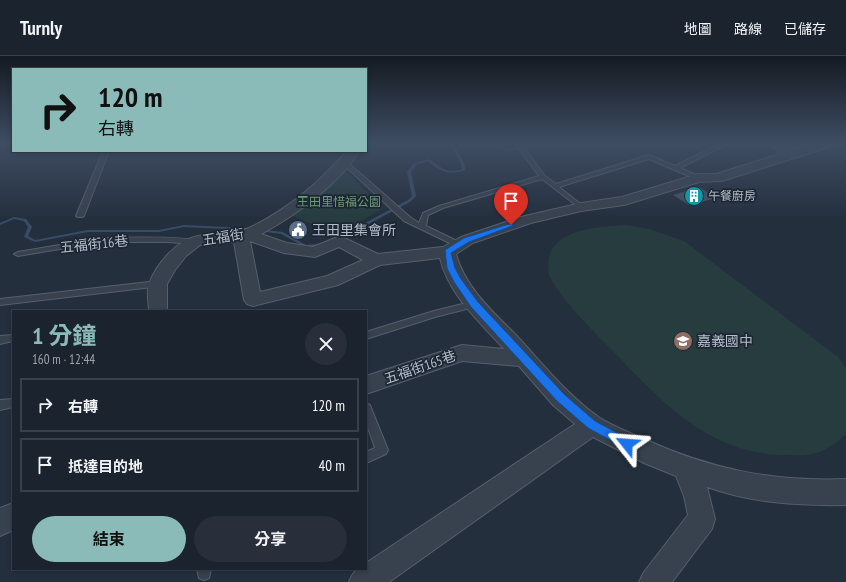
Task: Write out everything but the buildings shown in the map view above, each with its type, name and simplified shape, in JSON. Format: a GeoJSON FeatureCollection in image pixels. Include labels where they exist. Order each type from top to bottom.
{"type":"FeatureCollection","features":[{"type":"Feature","properties":{"kind":"street","name":"五福街"},"geometry":{"type":"LineString","coordinates":[[158,284],[175,258],[194,242],[226,239],[254,232],[286,213],[335,169]]}},
{"type":"Feature","properties":{"kind":"street"},"geometry":{"type":"LineString","coordinates":[[376,260],[340,241],[315,252],[284,248],[243,235],[253,300],[332,282],[376,260],[453,249],[467,240],[526,220],[581,207],[624,201],[698,178],[717,178],[739,169]]}},
{"type":"Feature","properties":{"kind":"street"},"geometry":{"type":"LineString","coordinates":[[453,249],[451,268],[457,280],[475,304],[522,358],[561,398],[592,425],[639,450],[684,469],[767,490],[821,494],[846,492]]}},
{"type":"Feature","properties":{"kind":"street"},"geometry":{"type":"LineString","coordinates":[[155,310],[158,284]]}},
{"type":"Feature","properties":{"kind":"street","name":"五福街165巷"},"geometry":{"type":"LineString","coordinates":[[367,385],[462,352],[522,358]]}},
{"type":"Feature","properties":{"kind":"street"},"geometry":{"type":"LineString","coordinates":[[364,582],[592,425]]}},
{"type":"Feature","properties":{"kind":"street"},"geometry":{"type":"LineString","coordinates":[[654,582],[702,519],[697,495],[684,469]]}},
{"type":"Feature","properties":{"kind":"lane"},"geometry":{"type":"LineString","coordinates":[[80,216],[99,169]]}},
{"type":"Feature","properties":{"kind":"lane"},"geometry":{"type":"LineString","coordinates":[[360,169],[392,205],[407,219],[422,227],[453,249]]}},
{"type":"Feature","properties":{"kind":"lane"},"geometry":{"type":"LineString","coordinates":[[537,169],[544,177],[581,207]]}},
{"type":"Feature","properties":{"kind":"lane"},"geometry":{"type":"LineString","coordinates":[[555,186],[612,169]]}},
{"type":"Feature","properties":{"kind":"lane"},"geometry":{"type":"LineString","coordinates":[[676,169],[698,178]]}},
{"type":"Feature","properties":{"kind":"lane"},"geometry":{"type":"LineString","coordinates":[[422,227],[425,214],[441,207],[544,177]]}},
{"type":"Feature","properties":{"kind":"lane","name":"五福街16巷"},"geometry":{"type":"LineString","coordinates":[[18,254],[100,240],[168,240],[194,242]]}},
{"type":"Feature","properties":{"kind":"lane"},"geometry":{"type":"LineString","coordinates":[[0,302],[158,284]]}},
{"type":"Feature","properties":{"kind":"lane"},"geometry":{"type":"LineString","coordinates":[[367,336],[434,314],[475,304]]}},
{"type":"Feature","properties":{"kind":"lane"},"geometry":{"type":"LineString","coordinates":[[0,340],[12,338]]}},
{"type":"Feature","properties":{"kind":"lane"},"geometry":{"type":"LineString","coordinates":[[0,405],[12,403]]}},
{"type":"Feature","properties":{"kind":"lane"},"geometry":{"type":"LineString","coordinates":[[367,411],[382,450],[367,458]]}},
{"type":"Feature","properties":{"kind":"green space","name":"王田里惜福公園"},"geometry":{"type":"Polygon","coordinates":[[[337,169],[343,169],[384,208],[336,235],[286,213],[337,169]]]}},
{"type":"Feature","properties":{"kind":"green space"},"geometry":{"type":"Polygon","coordinates":[[[626,225],[649,229],[684,241],[838,357],[846,368],[846,434],[823,451],[809,455],[780,455],[753,452],[729,444],[686,420],[647,386],[569,305],[561,295],[548,271],[551,251],[557,243],[565,237],[585,230],[626,225]]]}},
{"type":"Feature","properties":{"kind":"waterway"},"geometry":{"type":"LineString","coordinates":[[336,240],[409,201],[414,196],[409,172],[412,169]]}},
{"type":"Feature","properties":{"kind":"waterway"},"geometry":{"type":"LineString","coordinates":[[440,169],[450,172],[464,169]]}},
{"type":"Feature","properties":{"kind":"waterway"},"geometry":{"type":"LineString","coordinates":[[0,224],[14,218],[25,220],[30,227],[26,237],[35,241],[88,231],[159,231],[184,226],[246,229]]}},
{"type":"Feature","properties":{"kind":"waterway"},"geometry":{"type":"LineString","coordinates":[[267,231],[282,233],[305,246],[325,244]]}},
{"type":"Feature","properties":{"kind":"place","name":"午餐廚房"},"geometry":{"type":"Point","coordinates":[694,196]}},
{"type":"Feature","properties":{"kind":"place","name":"王田里集會所"},"geometry":{"type":"Point","coordinates":[298,230]}},
{"type":"Feature","properties":{"kind":"place","name":"嘉義國中"},"geometry":{"type":"Point","coordinates":[683,341]}},
{"type":"Feature","properties":{"kind":"route"},"geometry":{"type":"LineString","coordinates":[[511,225],[467,240],[447,252],[451,268],[457,280],[475,304],[522,358],[561,398],[592,425],[627,444]]}}]}
